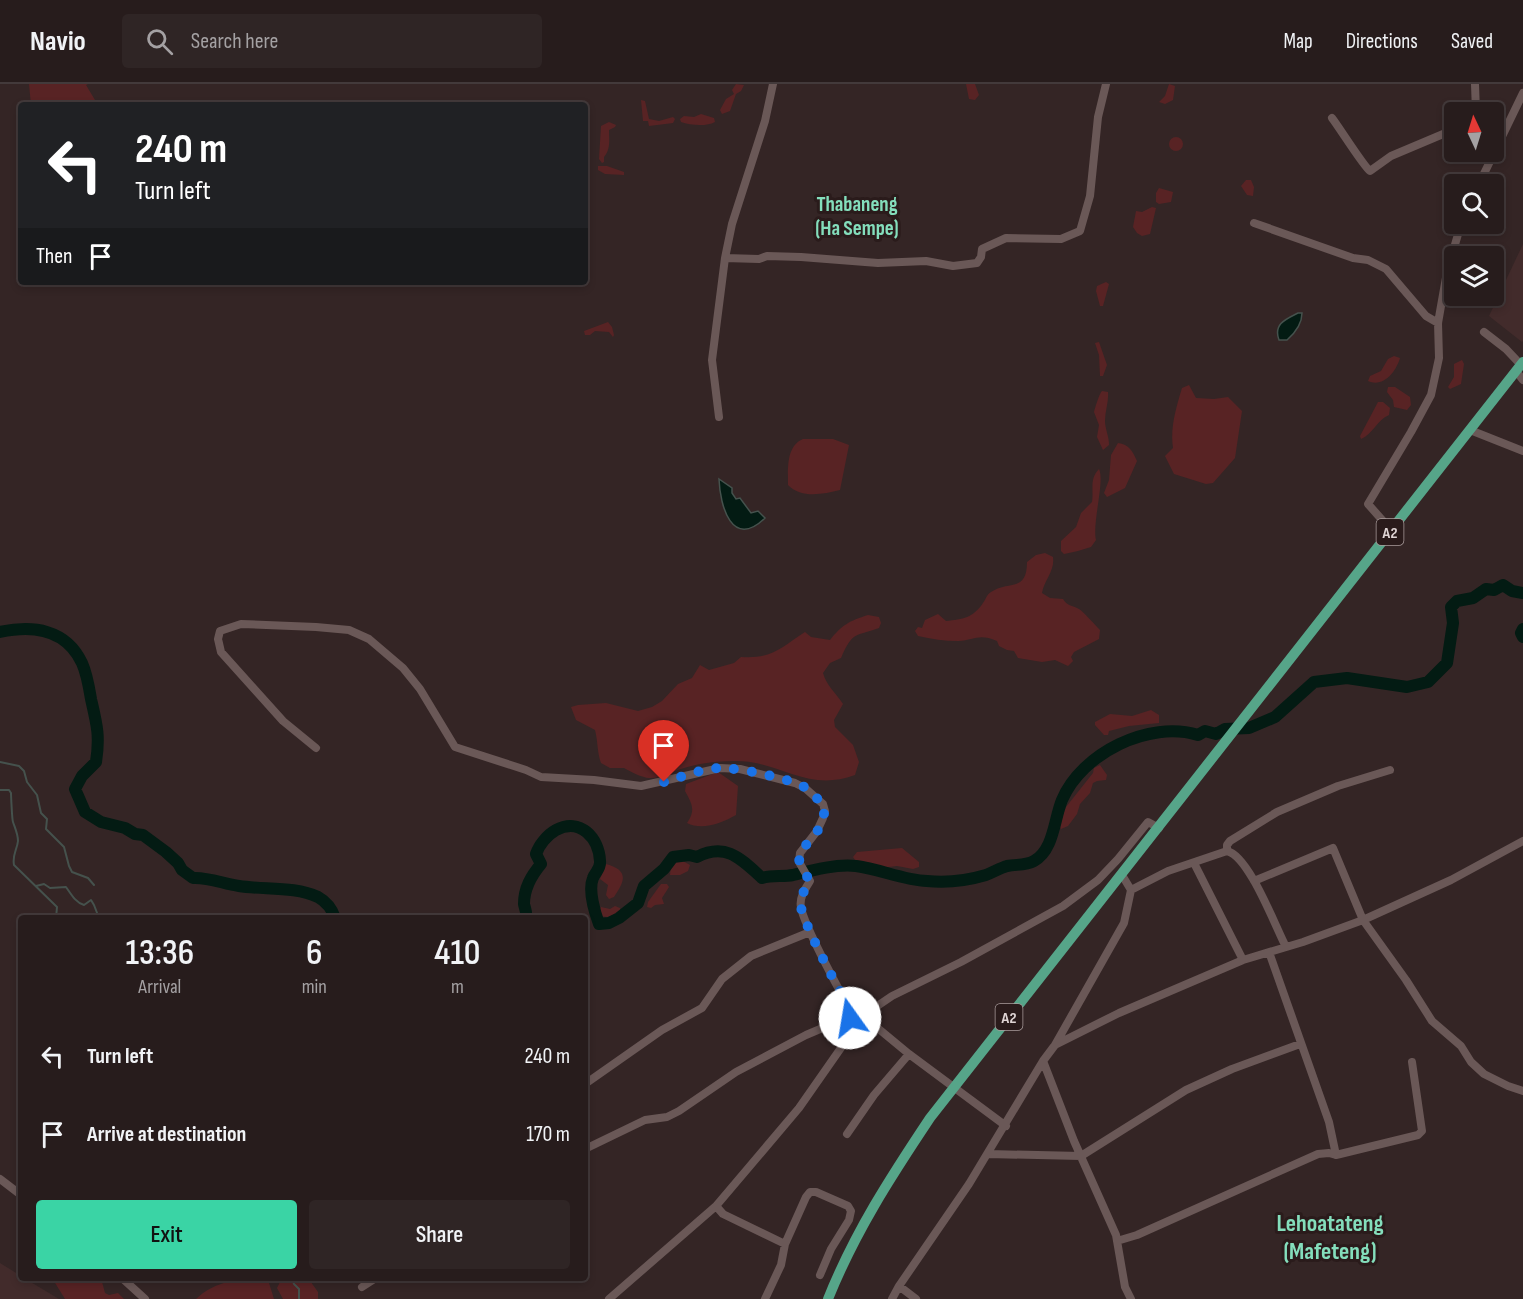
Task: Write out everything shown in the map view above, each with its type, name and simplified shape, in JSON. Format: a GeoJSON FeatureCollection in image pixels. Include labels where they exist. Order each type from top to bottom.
{"type":"FeatureCollection","features":[{"type":"Feature","properties":{"kind":"main road","name":"A2"},"geometry":{"type":"LineString","coordinates":[[828,1299],[845,1258],[867,1215],[930,1118],[1470,430],[1521,370]]}},
{"type":"Feature","properties":{"kind":"street"},"geometry":{"type":"LineString","coordinates":[[719,417],[712,360],[725,258],[732,224],[765,121],[773,84]]}},
{"type":"Feature","properties":{"kind":"street"},"geometry":{"type":"LineString","coordinates":[[725,258],[759,259],[778,256],[878,263],[926,261],[953,266],[976,263],[981,257],[982,249],[1006,238],[1060,239],[1080,231],[1090,196],[1098,117],[1106,84]]}},
{"type":"Feature","properties":{"kind":"street"},"geometry":{"type":"LineString","coordinates":[[1475,84],[1476,102]]}},
{"type":"Feature","properties":{"kind":"street"},"geometry":{"type":"LineString","coordinates":[[1504,126],[1523,93]]}},
{"type":"Feature","properties":{"kind":"street"},"geometry":{"type":"LineString","coordinates":[[1332,118],[1364,167],[1371,171],[1391,156],[1444,134]]}},
{"type":"Feature","properties":{"kind":"street"},"geometry":{"type":"LineString","coordinates":[[1254,223],[1386,269],[1426,316],[1438,323]]}},
{"type":"Feature","properties":{"kind":"street"},"geometry":{"type":"LineString","coordinates":[[1391,530],[1368,504],[1431,395],[1439,358],[1438,323],[1447,272],[1458,234]]}},
{"type":"Feature","properties":{"kind":"street"},"geometry":{"type":"LineString","coordinates":[[1484,332],[1506,349],[1521,370]]}},
{"type":"Feature","properties":{"kind":"street"},"geometry":{"type":"LineString","coordinates":[[1470,430],[1523,451]]}},
{"type":"Feature","properties":{"kind":"street"},"geometry":{"type":"LineString","coordinates":[[316,748],[283,722],[221,652],[218,639],[220,631],[241,624],[306,626],[349,630],[369,639],[403,668],[420,689],[455,747],[542,777],[641,786],[720,768],[740,769],[795,783],[805,788],[823,804],[825,811],[817,831],[800,853],[799,862],[810,881],[804,891],[801,907],[810,932],[860,1017],[1006,1126]]}},
{"type":"Feature","properties":{"kind":"street"},"geometry":{"type":"LineString","coordinates":[[1227,851],[1230,841],[1277,812],[1338,786],[1390,770]]}},
{"type":"Feature","properties":{"kind":"street"},"geometry":{"type":"LineString","coordinates":[[588,1148],[645,1120],[667,1117],[679,1111],[736,1072],[785,1045],[839,1021],[860,1017],[892,996],[961,962],[1063,906],[1098,880],[1148,822],[1159,828]]}},
{"type":"Feature","properties":{"kind":"street"},"geometry":{"type":"LineString","coordinates":[[1055,1045],[1128,1009],[1243,960],[1363,920],[1451,880],[1523,841]]}},
{"type":"Feature","properties":{"kind":"street"},"geometry":{"type":"LineString","coordinates":[[1254,881],[1333,849],[1363,920],[1440,1030],[1456,1042],[1471,1062],[1484,1074],[1508,1086],[1523,1090]]}},
{"type":"Feature","properties":{"kind":"street"},"geometry":{"type":"LineString","coordinates":[[1131,890],[1168,871],[1227,851],[1233,852],[1254,881],[1286,947]]}},
{"type":"Feature","properties":{"kind":"street"},"geometry":{"type":"LineString","coordinates":[[1194,863],[1243,960]]}},
{"type":"Feature","properties":{"kind":"street"},"geometry":{"type":"LineString","coordinates":[[892,1299],[1006,1126],[1124,923],[1131,890],[1122,875]]}},
{"type":"Feature","properties":{"kind":"street"},"geometry":{"type":"LineString","coordinates":[[588,1082],[662,1030],[702,1008],[722,979],[751,956],[810,932]]}},
{"type":"Feature","properties":{"kind":"street"},"geometry":{"type":"LineString","coordinates":[[1269,952],[1329,1122],[1336,1155]]}},
{"type":"Feature","properties":{"kind":"street"},"geometry":{"type":"LineString","coordinates":[[609,1299],[716,1206],[799,1108],[860,1017]]}},
{"type":"Feature","properties":{"kind":"street"},"geometry":{"type":"LineString","coordinates":[[988,1154],[1080,1156],[1186,1090],[1232,1069],[1300,1044]]}},
{"type":"Feature","properties":{"kind":"street"},"geometry":{"type":"LineString","coordinates":[[847,1134],[874,1095],[909,1054]]}},
{"type":"Feature","properties":{"kind":"street"},"geometry":{"type":"LineString","coordinates":[[1044,1061],[1080,1156],[1117,1241],[1125,1287],[1131,1299]]}},
{"type":"Feature","properties":{"kind":"street"},"geometry":{"type":"LineString","coordinates":[[1117,1241],[1137,1235],[1318,1154],[1336,1155],[1414,1137],[1422,1131],[1412,1062]]}},
{"type":"Feature","properties":{"kind":"street"},"geometry":{"type":"LineString","coordinates":[[0,1179],[18,1193]]}},
{"type":"Feature","properties":{"kind":"street"},"geometry":{"type":"LineString","coordinates":[[765,1299],[782,1264],[785,1244],[810,1192],[816,1192],[849,1206],[851,1214],[831,1249],[820,1275]]}},
{"type":"Feature","properties":{"kind":"street"},"geometry":{"type":"LineString","coordinates":[[716,1206],[723,1214],[785,1244]]}},
{"type":"Feature","properties":{"kind":"street"},"geometry":{"type":"LineString","coordinates":[[126,1281],[145,1299]]}},
{"type":"Feature","properties":{"kind":"street"},"geometry":{"type":"LineString","coordinates":[[362,1287],[371,1281]]}},
{"type":"Feature","properties":{"kind":"street"},"geometry":{"type":"LineString","coordinates":[[899,1286],[916,1299]]}},
{"type":"Feature","properties":{"kind":"shaded area"},"geometry":{"type":"Polygon","coordinates":[[[29,84],[88,84],[86,85],[96,102],[31,102],[29,84]]]}},
{"type":"Feature","properties":{"kind":"shaded area"},"geometry":{"type":"Polygon","coordinates":[[[736,84],[744,85],[736,94],[730,111],[722,114],[720,110],[726,99],[734,94],[732,90],[736,84]]]}},
{"type":"Feature","properties":{"kind":"shaded area"},"geometry":{"type":"Polygon","coordinates":[[[966,84],[975,84],[979,95],[975,100],[969,99],[966,84]]]}},
{"type":"Feature","properties":{"kind":"shaded area"},"geometry":{"type":"Polygon","coordinates":[[[1169,84],[1175,86],[1173,100],[1165,104],[1159,102],[1165,96],[1169,84]]]}},
{"type":"Feature","properties":{"kind":"shaded area"},"geometry":{"type":"Polygon","coordinates":[[[641,100],[645,101],[649,119],[659,121],[673,117],[675,119],[673,123],[649,126],[648,121],[643,121],[641,100]]]}},
{"type":"Feature","properties":{"kind":"shaded area"},"geometry":{"type":"Polygon","coordinates":[[[701,114],[714,118],[715,122],[707,125],[693,125],[681,122],[680,119],[684,116],[694,117],[701,114]]]}},
{"type":"Feature","properties":{"kind":"shaded area"},"geometry":{"type":"Polygon","coordinates":[[[609,122],[616,125],[609,130],[609,147],[602,163],[599,159],[601,126],[609,122]]]}},
{"type":"Feature","properties":{"kind":"shaded area"},"geometry":{"type":"Polygon","coordinates":[[[1173,137],[1179,137],[1183,144],[1179,151],[1173,151],[1169,147],[1169,141],[1173,137]]]}},
{"type":"Feature","properties":{"kind":"shaded area"},"geometry":{"type":"Polygon","coordinates":[[[598,166],[607,166],[624,172],[624,175],[605,174],[598,170],[598,166]]]}},
{"type":"Feature","properties":{"kind":"shaded area"},"geometry":{"type":"Polygon","coordinates":[[[1246,180],[1251,180],[1254,187],[1253,196],[1247,195],[1241,186],[1246,180]]]}},
{"type":"Feature","properties":{"kind":"shaded area"},"geometry":{"type":"Polygon","coordinates":[[[1159,188],[1173,192],[1171,202],[1159,204],[1156,202],[1156,193],[1159,188]]]}},
{"type":"Feature","properties":{"kind":"shaded area"},"geometry":{"type":"Polygon","coordinates":[[[1152,207],[1156,208],[1150,234],[1142,236],[1133,227],[1136,211],[1142,212],[1152,207]]]}},
{"type":"Feature","properties":{"kind":"shaded area"},"geometry":{"type":"Polygon","coordinates":[[[1523,244],[1522,342],[1489,316],[1494,306],[1504,306],[1504,284],[1523,244]]]}},
{"type":"Feature","properties":{"kind":"shaded area"},"geometry":{"type":"Polygon","coordinates":[[[1106,282],[1109,284],[1103,306],[1100,306],[1097,286],[1106,282]]]}},
{"type":"Feature","properties":{"kind":"shaded area"},"geometry":{"type":"Polygon","coordinates":[[[1298,313],[1302,313],[1302,317],[1295,331],[1287,340],[1279,340],[1279,326],[1298,313]]]}},
{"type":"Feature","properties":{"kind":"shaded area"},"geometry":{"type":"Polygon","coordinates":[[[608,322],[612,327],[613,337],[609,332],[595,331],[590,335],[585,335],[584,331],[608,322]]]}},
{"type":"Feature","properties":{"kind":"shaded area"},"geometry":{"type":"Polygon","coordinates":[[[1099,342],[1107,365],[1103,376],[1100,376],[1099,355],[1095,343],[1099,342]]]}},
{"type":"Feature","properties":{"kind":"shaded area"},"geometry":{"type":"Polygon","coordinates":[[[1394,356],[1400,358],[1388,377],[1374,383],[1368,381],[1370,376],[1381,371],[1388,359],[1394,356]]]}},
{"type":"Feature","properties":{"kind":"shaded area"},"geometry":{"type":"Polygon","coordinates":[[[1462,360],[1464,364],[1461,384],[1450,389],[1448,387],[1454,377],[1454,364],[1462,360]]]}},
{"type":"Feature","properties":{"kind":"shaded area"},"geometry":{"type":"Polygon","coordinates":[[[1189,385],[1196,398],[1228,397],[1242,411],[1235,458],[1213,483],[1206,484],[1174,474],[1165,456],[1173,448],[1173,426],[1182,388],[1189,385]]]}},
{"type":"Feature","properties":{"kind":"shaded area"},"geometry":{"type":"Polygon","coordinates":[[[1388,387],[1395,387],[1410,397],[1411,405],[1407,410],[1394,407],[1393,400],[1387,392],[1388,387]]]}},
{"type":"Feature","properties":{"kind":"shaded area"},"geometry":{"type":"Polygon","coordinates":[[[1102,391],[1108,392],[1105,421],[1109,445],[1103,450],[1097,437],[1099,425],[1094,412],[1102,391]]]}},
{"type":"Feature","properties":{"kind":"shaded area"},"geometry":{"type":"Polygon","coordinates":[[[1378,402],[1383,402],[1390,408],[1389,415],[1361,439],[1360,436],[1378,402]]]}},
{"type":"Feature","properties":{"kind":"shaded area"},"geometry":{"type":"Polygon","coordinates":[[[803,439],[833,439],[849,445],[840,490],[806,494],[788,485],[788,465],[791,452],[797,442],[803,439]]]}},
{"type":"Feature","properties":{"kind":"shaded area"},"geometry":{"type":"Polygon","coordinates":[[[1118,443],[1128,447],[1137,461],[1125,488],[1107,497],[1104,493],[1109,480],[1111,455],[1118,443]]]}},
{"type":"Feature","properties":{"kind":"shaded area"},"geometry":{"type":"Polygon","coordinates":[[[1099,469],[1096,540],[1091,547],[1064,554],[1061,551],[1061,541],[1076,527],[1081,513],[1092,502],[1093,481],[1099,469]]]}},
{"type":"Feature","properties":{"kind":"shaded area"},"geometry":{"type":"Polygon","coordinates":[[[719,479],[732,488],[736,499],[740,498],[751,513],[758,511],[765,518],[754,527],[744,529],[736,527],[725,512],[719,479]]]}},
{"type":"Feature","properties":{"kind":"shaded area"},"geometry":{"type":"Polygon","coordinates":[[[1045,553],[1053,557],[1053,562],[1042,593],[1050,598],[1063,599],[1079,609],[1100,630],[1099,639],[1074,652],[1071,657],[1073,661],[1068,666],[1055,660],[1042,662],[1018,658],[1014,651],[999,646],[997,641],[986,637],[953,641],[918,636],[915,631],[918,627],[922,628],[925,620],[938,614],[946,621],[971,615],[990,593],[1020,582],[1024,578],[1027,562],[1036,555],[1045,553]]]}},
{"type":"Feature","properties":{"kind":"shaded area"},"geometry":{"type":"Polygon","coordinates":[[[868,615],[879,617],[881,623],[879,628],[855,636],[848,643],[841,658],[830,663],[823,673],[843,704],[834,720],[835,727],[853,745],[859,762],[855,775],[838,780],[822,780],[807,778],[765,765],[734,761],[702,764],[658,777],[646,778],[624,768],[610,768],[601,763],[595,730],[576,720],[571,707],[606,703],[638,711],[652,707],[662,701],[678,684],[692,678],[700,665],[709,670],[734,663],[741,657],[769,654],[805,632],[811,637],[830,640],[846,624],[868,615]]]}},
{"type":"Feature","properties":{"kind":"shaded area"},"geometry":{"type":"Polygon","coordinates":[[[1151,710],[1159,715],[1159,723],[1129,726],[1109,731],[1108,735],[1104,735],[1095,725],[1095,722],[1110,714],[1132,716],[1151,710]]]}},
{"type":"Feature","properties":{"kind":"shaded area"},"geometry":{"type":"Polygon","coordinates":[[[1100,765],[1107,775],[1106,780],[1093,783],[1090,793],[1080,804],[1077,814],[1068,826],[1061,829],[1059,825],[1066,807],[1093,773],[1094,768],[1100,765]]]}},
{"type":"Feature","properties":{"kind":"shaded area"},"geometry":{"type":"Polygon","coordinates":[[[718,772],[738,786],[736,815],[705,826],[687,823],[692,811],[685,791],[686,784],[718,772]]]}},
{"type":"Feature","properties":{"kind":"shaded area"},"geometry":{"type":"Polygon","coordinates":[[[902,848],[919,862],[919,867],[913,869],[897,866],[880,868],[855,860],[853,857],[857,852],[902,848]]]}},
{"type":"Feature","properties":{"kind":"shaded area"},"geometry":{"type":"Polygon","coordinates":[[[675,860],[681,860],[690,865],[688,871],[680,875],[670,875],[671,865],[675,860]]]}},
{"type":"Feature","properties":{"kind":"shaded area"},"geometry":{"type":"Polygon","coordinates":[[[606,864],[618,869],[623,876],[618,891],[614,897],[609,899],[606,895],[608,885],[600,879],[606,864]]]}},
{"type":"Feature","properties":{"kind":"shaded area"},"geometry":{"type":"Polygon","coordinates":[[[661,884],[667,884],[669,887],[662,898],[664,904],[647,907],[648,902],[661,884]]]}},
{"type":"Feature","properties":{"kind":"shaded area"},"geometry":{"type":"Polygon","coordinates":[[[615,906],[620,908],[620,913],[608,917],[599,916],[598,912],[601,907],[610,909],[615,906]]]}},
{"type":"Feature","properties":{"kind":"shaded area"},"geometry":{"type":"Polygon","coordinates":[[[0,1263],[18,1274],[18,1281],[29,1281],[59,1299],[0,1299],[0,1263]]]}},
{"type":"Feature","properties":{"kind":"shaded area"},"geometry":{"type":"Polygon","coordinates":[[[54,1281],[102,1281],[105,1293],[109,1295],[118,1293],[124,1299],[65,1299],[54,1281]]]}},
{"type":"Feature","properties":{"kind":"shaded area"},"geometry":{"type":"Polygon","coordinates":[[[266,1281],[269,1283],[274,1299],[196,1299],[209,1289],[223,1283],[266,1281]]]}},
{"type":"Feature","properties":{"kind":"shaded area"},"geometry":{"type":"Polygon","coordinates":[[[280,1281],[310,1281],[318,1292],[318,1299],[283,1299],[277,1288],[280,1281]]]}},
{"type":"Feature","properties":{"kind":"waterway"},"geometry":{"type":"LineString","coordinates":[[526,915],[525,893],[531,878],[541,864],[536,854],[537,851],[544,840],[556,830],[573,826],[587,832],[599,853],[600,864],[593,878],[591,889],[599,924],[609,923],[619,918],[638,903],[644,886],[664,869],[673,857],[689,855],[697,857],[716,851],[725,852],[740,859],[762,878],[789,876],[824,868],[856,866],[909,879],[934,882],[972,878],[1007,866],[1031,863],[1046,850],[1062,800],[1072,783],[1085,768],[1119,744],[1159,732],[1198,735],[1205,731],[1216,734],[1225,729],[1249,728],[1275,717],[1314,682],[1347,678],[1407,687],[1428,682],[1447,663],[1453,623],[1451,607],[1457,601],[1473,598],[1486,589],[1494,590],[1503,585],[1512,591],[1523,593]]}},
{"type":"Feature","properties":{"kind":"waterway"},"geometry":{"type":"LineString","coordinates":[[0,632],[24,629],[58,636],[67,643],[82,663],[88,681],[98,737],[96,762],[82,776],[75,789],[85,812],[101,822],[143,835],[166,852],[182,870],[193,878],[239,886],[299,891],[318,897],[327,903],[334,915]]}},
{"type":"Feature","properties":{"kind":"waterway"},"geometry":{"type":"LineString","coordinates":[[1523,629],[1521,633],[1523,637]]}},
{"type":"Feature","properties":{"kind":"waterway"},"geometry":{"type":"LineString","coordinates":[[0,762],[19,766],[24,771],[27,782],[37,795],[41,813],[47,819],[46,829],[64,847],[72,872],[88,878],[94,885]]}},
{"type":"Feature","properties":{"kind":"waterway"},"geometry":{"type":"LineString","coordinates":[[0,790],[9,790],[11,793],[13,820],[18,841],[14,865],[57,907],[56,915]]}},
{"type":"Feature","properties":{"kind":"waterway"},"geometry":{"type":"LineString","coordinates":[[36,886],[44,884],[50,888],[66,887],[81,904],[84,905],[91,900],[98,915]]}},
{"type":"Feature","properties":{"kind":"waterway"},"geometry":{"type":"LineString","coordinates":[[293,1281],[299,1289],[299,1299]]}},
{"type":"Feature","properties":{"kind":"district","name":"Thabaneng (Ha Sempe)"},"geometry":{"type":"Point","coordinates":[857,216]}},
{"type":"Feature","properties":{"kind":"district","name":"Lehoatateng (Mafeteng)"},"geometry":{"type":"Point","coordinates":[1330,1237]}},
{"type":"Feature","properties":{"kind":"route"},"geometry":{"type":"LineString","coordinates":[[664,782],[705,770],[740,769],[795,783],[805,788],[823,804],[824,818],[810,842],[800,853],[799,862],[810,881],[801,898],[801,907],[810,932],[857,1018],[850,1018]]}}]}
